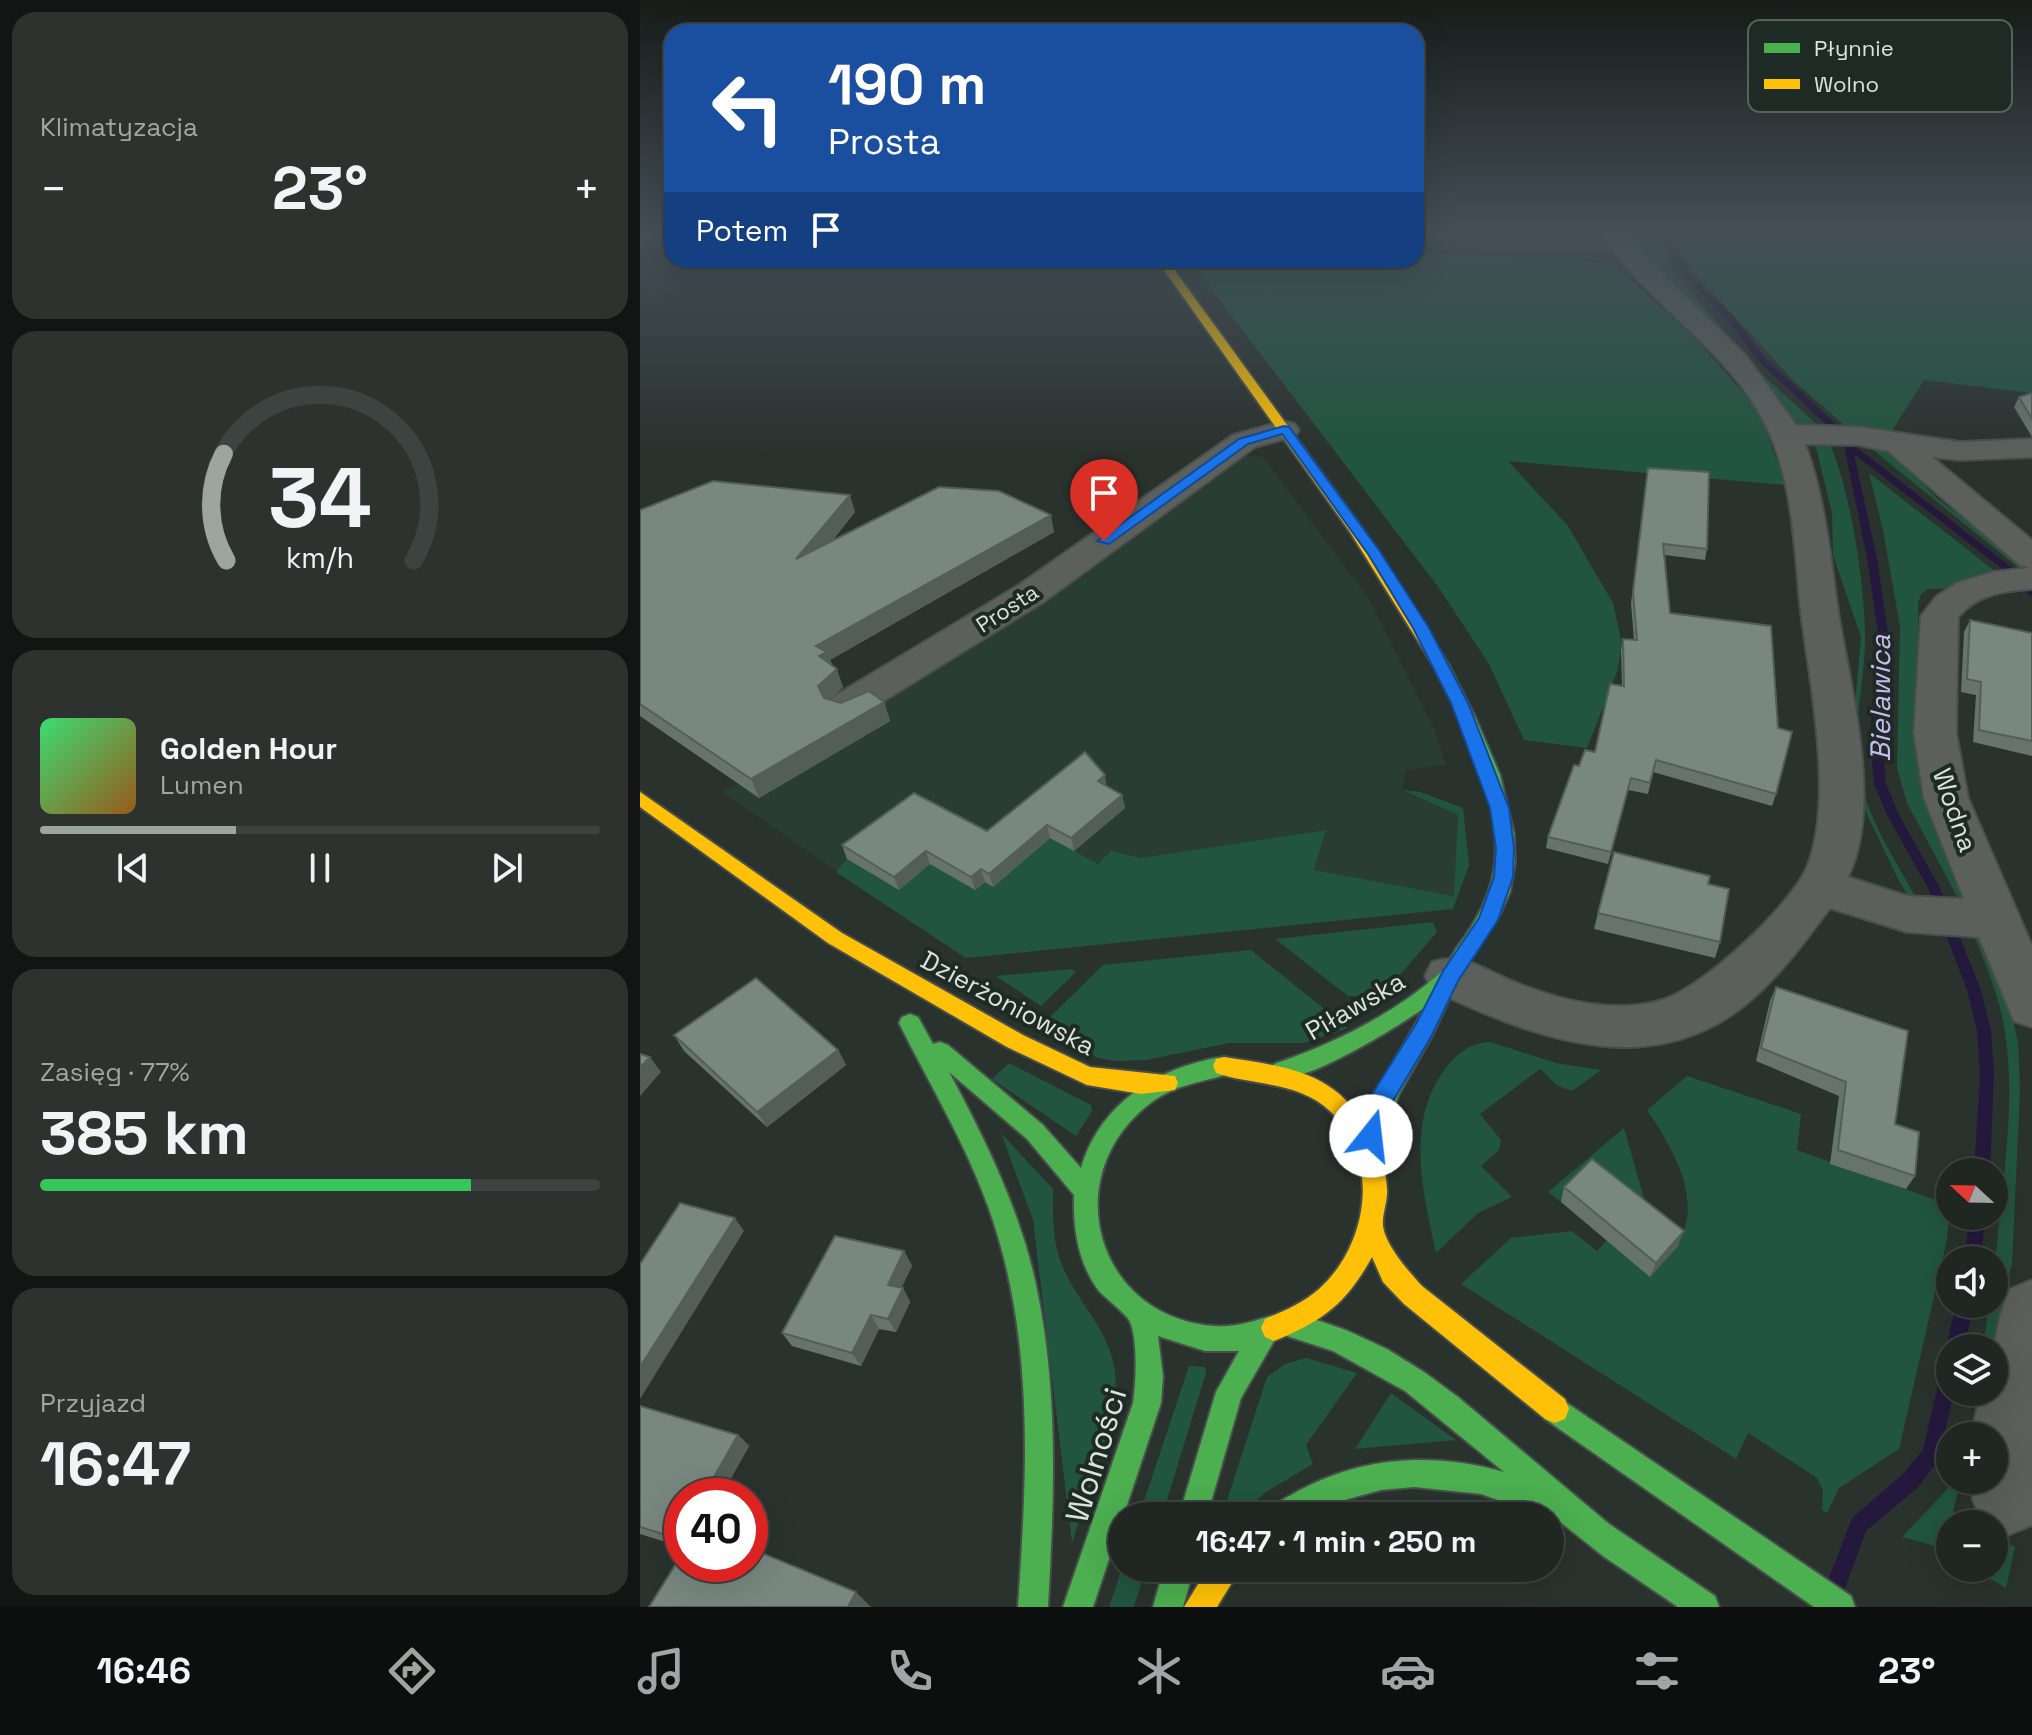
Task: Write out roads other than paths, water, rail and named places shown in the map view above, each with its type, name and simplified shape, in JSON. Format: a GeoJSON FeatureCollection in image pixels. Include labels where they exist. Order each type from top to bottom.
{"type":"FeatureCollection","features":[{"type":"Feature","properties":{"kind":"street","name":"Piławska"},"geometry":{"type":"LineString","coordinates":[[1194,305],[1374,553],[1421,628],[1456,694],[1495,790],[1503,830],[1504,877],[1488,920],[1450,976],[1423,1030],[1382,1098],[1375,1116],[1371,1151]]}},
{"type":"Feature","properties":{"kind":"street"},"geometry":{"type":"LineString","coordinates":[[1450,976],[1518,1008],[1560,1022],[1605,1029],[1637,1028],[1675,1019],[1706,1004],[1750,970],[1820,885],[1833,858],[1840,819],[1839,782],[1802,481],[1785,434],[1733,358],[1679,305]]}},
{"type":"Feature","properties":{"kind":"street","name":"Prosta"},"geometry":{"type":"LineString","coordinates":[[847,706],[1022,599],[1244,441],[1284,430]]}},
{"type":"Feature","properties":{"kind":"street","name":"Wodna"},"geometry":{"type":"LineString","coordinates":[[1785,434],[1841,435],[1969,451],[2032,448]]}},
{"type":"Feature","properties":{"kind":"street","name":"Wodna"},"geometry":{"type":"LineString","coordinates":[[1898,444],[2025,574]]}},
{"type":"Feature","properties":{"kind":"street","name":"Wodna"},"geometry":{"type":"LineString","coordinates":[[2025,574],[1974,586],[1949,605],[1938,619],[1935,717],[1938,763],[1963,918],[2032,1006]]}},
{"type":"Feature","properties":{"kind":"street","name":"Dzierżoniowska"},"geometry":{"type":"LineString","coordinates":[[645,808],[835,938],[1015,1041],[1087,1076],[1141,1084],[1167,1083]]}},
{"type":"Feature","properties":{"kind":"street"},"geometry":{"type":"LineString","coordinates":[[1820,885],[1878,908],[1963,918]]}},
{"type":"Feature","properties":{"kind":"street","name":"Dzierżoniowska"},"geometry":{"type":"LineString","coordinates":[[835,938],[873,980]]}},
{"type":"Feature","properties":{"kind":"street","name":"Piławska"},"geometry":{"type":"LineString","coordinates":[[1282,1071],[1314,1062],[1356,1041],[1450,976]]}},
{"type":"Feature","properties":{"kind":"street"},"geometry":{"type":"LineString","coordinates":[[1033,1607],[1037,1396],[1027,1298],[1014,1248],[980,1154],[906,1018],[970,1080],[1031,1126],[1063,1157],[1084,1189]]}},
{"type":"Feature","properties":{"kind":"street"},"geometry":{"type":"LineString","coordinates":[[1224,1066],[1282,1071],[1324,1091],[1347,1111],[1371,1151],[1378,1182],[1373,1231],[1342,1285],[1305,1317],[1264,1334],[1232,1339],[1200,1338],[1142,1317],[1120,1300],[1095,1267],[1083,1228],[1084,1189],[1096,1151],[1133,1105],[1167,1083],[1194,1071],[1224,1066]]}},
{"type":"Feature","properties":{"kind":"street"},"geometry":{"type":"LineString","coordinates":[[1373,1231],[1392,1273],[1413,1295],[1576,1426],[1840,1607]]}},
{"type":"Feature","properties":{"kind":"street"},"geometry":{"type":"LineString","coordinates":[[2008,1500],[2002,1449],[2032,1311]]}},
{"type":"Feature","properties":{"kind":"street","name":"Wolności"},"geometry":{"type":"LineString","coordinates":[[1078,1607],[1147,1403],[1150,1376],[1142,1317]]}},
{"type":"Feature","properties":{"kind":"street"},"geometry":{"type":"LineString","coordinates":[[1290,1324],[1337,1335],[1387,1362],[1472,1421],[1584,1523]]}},
{"type":"Feature","properties":{"kind":"street"},"geometry":{"type":"LineString","coordinates":[[1197,1502],[1229,1392],[1264,1334]]}},
{"type":"Feature","properties":{"kind":"street"},"geometry":{"type":"LineString","coordinates":[[1310,1502],[1342,1486],[1393,1471],[1449,1472],[1533,1495],[1546,1502]]}},
{"type":"Feature","properties":{"kind":"street"},"geometry":{"type":"LineString","coordinates":[[1564,1512],[1704,1607]]}},
{"type":"Feature","properties":{"kind":"street"},"geometry":{"type":"LineString","coordinates":[[1168,1607],[1175,1582]]}},
{"type":"Feature","properties":{"kind":"street"},"geometry":{"type":"LineString","coordinates":[[1199,1607],[1216,1582]]}},
{"type":"Feature","properties":{"kind":"waterway","name":"Bielawica"},"geometry":{"type":"LineString","coordinates":[[1717,305],[1762,360],[1835,428],[1848,445]]}},
{"type":"Feature","properties":{"kind":"waterway"},"geometry":{"type":"LineString","coordinates":[[1848,445],[2008,569],[2032,593]]}},
{"type":"Feature","properties":{"kind":"waterway","name":"Bielawica"},"geometry":{"type":"LineString","coordinates":[[1848,445],[1872,558],[1883,633],[1876,738],[1880,784],[1893,815],[1934,888],[1974,990],[1984,1030],[1987,1074],[1983,1158]]}},
{"type":"Feature","properties":{"kind":"waterway","name":"Bielawica"},"geometry":{"type":"LineString","coordinates":[[1974,1246],[1976,1230]]}},
{"type":"Feature","properties":{"kind":"waterway","name":"Bielawica"},"geometry":{"type":"LineString","coordinates":[[1958,1334],[1962,1318]]}},
{"type":"Feature","properties":{"kind":"waterway","name":"Bielawica"},"geometry":{"type":"LineString","coordinates":[[1828,1607],[1859,1525],[1910,1481],[1931,1454],[1942,1406]]}}]}
